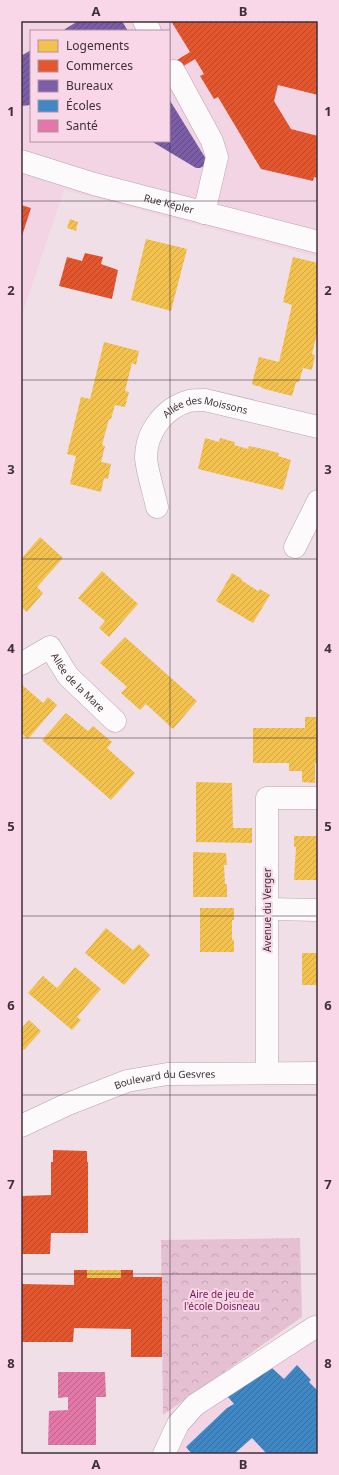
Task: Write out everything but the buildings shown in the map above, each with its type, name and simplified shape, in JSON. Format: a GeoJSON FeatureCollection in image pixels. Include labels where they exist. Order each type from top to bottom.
{"type":"FeatureCollection","features":[{"type":"Feature","properties":{"kind":"street"},"geometry":{"type":"LineString","coordinates":[[144,21],[149,30]]}},
{"type":"Feature","properties":{"kind":"street"},"geometry":{"type":"LineString","coordinates":[[171,66],[212,141],[217,157],[204,212]]}},
{"type":"Feature","properties":{"kind":"street","name":"Rue Képler"},"geometry":{"type":"LineString","coordinates":[[21,161],[94,184],[318,242]]}},
{"type":"Feature","properties":{"kind":"street","name":"Allée des Moissons"},"geometry":{"type":"LineString","coordinates":[[157,507],[146,458],[149,440],[156,424],[170,410],[189,401],[205,400],[318,428]]}},
{"type":"Feature","properties":{"kind":"street"},"geometry":{"type":"LineString","coordinates":[[295,547],[318,501]]}},
{"type":"Feature","properties":{"kind":"street","name":"Allée de la Mare"},"geometry":{"type":"LineString","coordinates":[[21,664],[50,647],[68,676],[115,721]]}},
{"type":"Feature","properties":{"kind":"street","name":"Avenue du Verger"},"geometry":{"type":"LineString","coordinates":[[267,1073],[267,798],[318,798]]}},
{"type":"Feature","properties":{"kind":"street"},"geometry":{"type":"LineString","coordinates":[[267,910],[318,910]]}},
{"type":"Feature","properties":{"kind":"street","name":"Boulevard du Gesvres"},"geometry":{"type":"LineString","coordinates":[[21,1126],[68,1104],[127,1081],[167,1074],[318,1073]]}},
{"type":"Feature","properties":{"kind":"street"},"geometry":{"type":"LineString","coordinates":[[164,1454],[178,1424],[195,1405],[315,1327]]}},
{"type":"Feature","properties":{"kind":"shaded area"},"geometry":{"type":"Polygon","coordinates":[[[21,21],[318,21],[318,257],[64,190],[21,318],[21,21]]]}},
{"type":"Feature","properties":{"kind":"shaded area"},"geometry":{"type":"Polygon","coordinates":[[[318,1333],[318,1454],[168,1454],[177,1431],[318,1333]]]}},
{"type":"Feature","properties":{"kind":"green space","name":"Aire de jeu de l'école Doisneau"},"geometry":{"type":"Polygon","coordinates":[[[300,1238],[302,1317],[163,1415],[161,1240],[300,1238]]]}}]}
